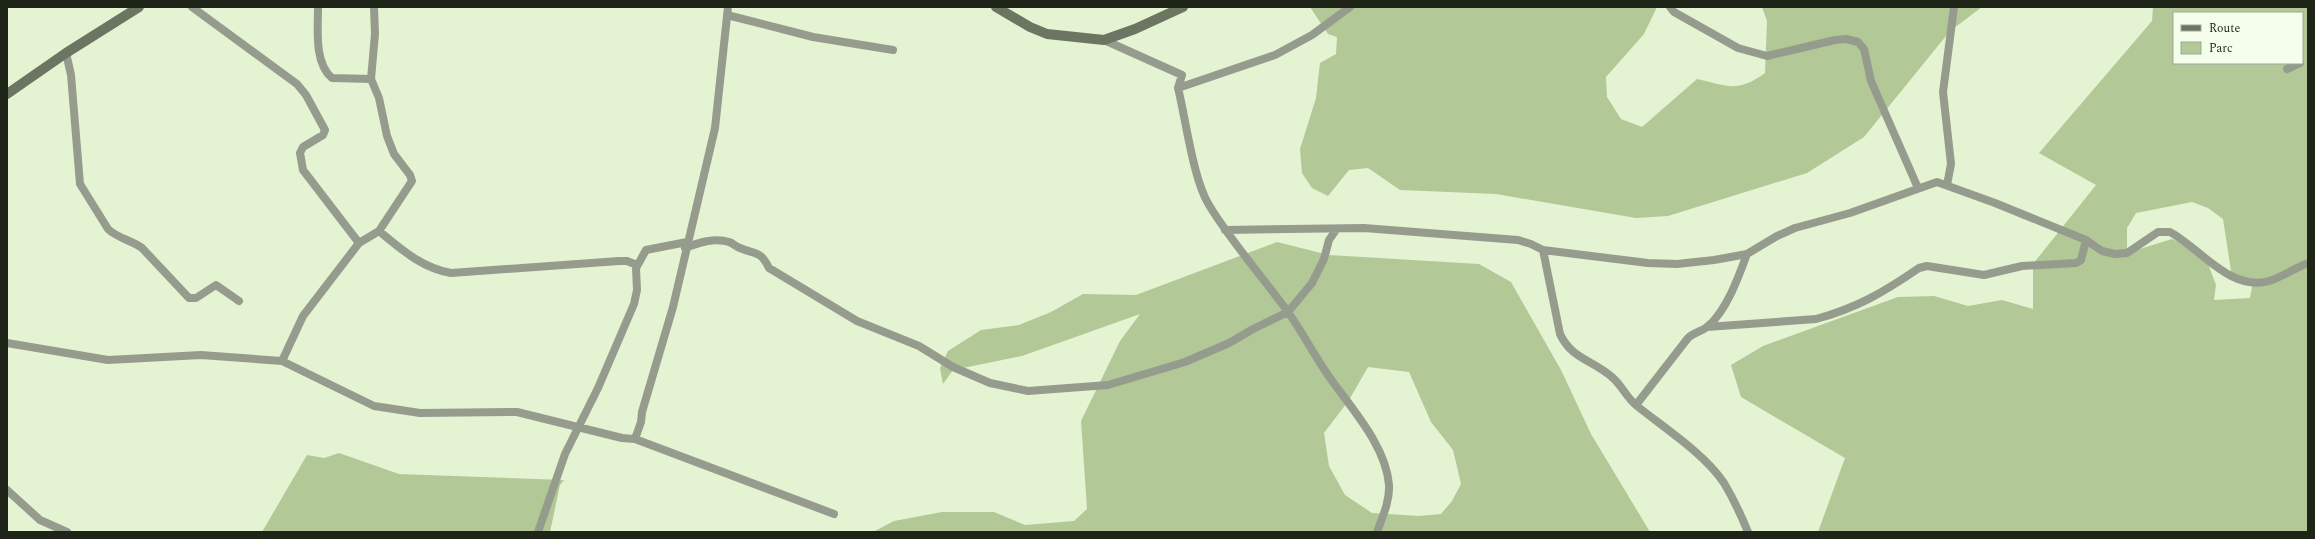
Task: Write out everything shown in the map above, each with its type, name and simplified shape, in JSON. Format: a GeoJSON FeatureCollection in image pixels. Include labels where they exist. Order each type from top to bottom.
{"type":"FeatureCollection","features":[{"type":"Feature","properties":{"kind":"street"},"geometry":{"type":"LineString","coordinates":[[7,94],[66,53],[139,7]]}},
{"type":"Feature","properties":{"kind":"street"},"geometry":{"type":"LineString","coordinates":[[192,7],[297,84],[306,95],[325,130],[323,136],[303,147],[300,153],[303,170],[359,243]]}},
{"type":"Feature","properties":{"kind":"street"},"geometry":{"type":"LineString","coordinates":[[318,7],[319,48],[324,69],[332,78],[371,79]]}},
{"type":"Feature","properties":{"kind":"street"},"geometry":{"type":"LineString","coordinates":[[282,361],[303,316],[359,243],[379,232],[412,181],[410,175],[394,154],[387,136],[378,98],[371,79],[375,34],[374,7]]}},
{"type":"Feature","properties":{"kind":"street"},"geometry":{"type":"LineString","coordinates":[[996,7],[1030,28],[1047,34],[1104,40],[1182,75],[1178,88],[1200,183],[1208,204],[1225,230],[1288,312],[1322,367],[1364,426],[1384,461],[1389,486],[1386,506],[1377,532]]}},
{"type":"Feature","properties":{"kind":"street"},"geometry":{"type":"LineString","coordinates":[[1104,40],[1135,29],[1183,7]]}},
{"type":"Feature","properties":{"kind":"street"},"geometry":{"type":"LineString","coordinates":[[1178,88],[1275,55],[1312,35],[1350,7]]}},
{"type":"Feature","properties":{"kind":"street"},"geometry":{"type":"LineString","coordinates":[[1670,7],[1674,12],[1738,48],[1760,55],[1778,54],[1835,40],[1846,39],[1858,42],[1864,49],[1871,81],[1918,188]]}},
{"type":"Feature","properties":{"kind":"street"},"geometry":{"type":"LineString","coordinates":[[1947,185],[1951,164],[1943,92],[1954,7]]}},
{"type":"Feature","properties":{"kind":"street"},"geometry":{"type":"LineString","coordinates":[[635,439],[673,307],[686,245],[715,128],[728,11],[813,37],[893,50]]}},
{"type":"Feature","properties":{"kind":"street"},"geometry":{"type":"LineString","coordinates":[[66,53],[71,75],[80,184],[108,228],[114,234],[134,242],[142,248],[189,298],[196,298],[216,285],[239,301]]}},
{"type":"Feature","properties":{"kind":"street"},"geometry":{"type":"LineString","coordinates":[[2287,70],[2299,64]]}},
{"type":"Feature","properties":{"kind":"street"},"geometry":{"type":"LineString","coordinates":[[1225,230],[1336,230],[1364,228],[1518,240],[1543,250],[1648,263],[1677,264],[1747,254],[1777,236],[1794,228],[1850,213],[1937,182],[2086,240],[2102,251],[2115,254],[2127,253],[2158,232],[2170,232],[2232,277],[2255,283],[2270,280],[2308,263]]}},
{"type":"Feature","properties":{"kind":"street"},"geometry":{"type":"LineString","coordinates":[[538,532],[565,454],[598,388],[634,304],[638,290],[637,265],[646,250],[716,240],[728,242],[740,248],[756,252],[765,259],[769,268],[856,321],[919,346],[953,367],[990,383],[1028,391],[1108,384],[1139,377],[1185,362],[1229,343],[1288,312],[1312,283],[1324,259],[1328,240],[1336,230]]}},
{"type":"Feature","properties":{"kind":"street"},"geometry":{"type":"LineString","coordinates":[[379,232],[416,261],[440,271],[451,273],[619,261],[627,261],[637,265]]}},
{"type":"Feature","properties":{"kind":"street"},"geometry":{"type":"LineString","coordinates":[[1636,405],[1688,338],[1693,333],[1706,327],[1816,319],[1832,315],[1869,301],[1919,268],[1927,266],[1984,275],[2022,266],[2076,263],[2082,260],[2086,240]]}},
{"type":"Feature","properties":{"kind":"street"},"geometry":{"type":"LineString","coordinates":[[1543,250],[1560,334],[1566,346],[1574,354],[1612,378],[1636,405],[1651,415],[1716,473],[1742,516],[1748,532]]}},
{"type":"Feature","properties":{"kind":"street"},"geometry":{"type":"LineString","coordinates":[[1706,327],[1734,288],[1747,254]]}},
{"type":"Feature","properties":{"kind":"street"},"geometry":{"type":"LineString","coordinates":[[7,343],[108,360],[201,355],[282,361],[374,406],[420,413],[517,412],[622,438],[635,439],[834,514]]}},
{"type":"Feature","properties":{"kind":"street"},"geometry":{"type":"LineString","coordinates":[[7,490],[40,520],[67,532]]}},
{"type":"Feature","properties":{"kind":"green space"},"geometry":{"type":"Polygon","coordinates":[[[1310,7],[1657,7],[1644,34],[1606,77],[1607,97],[1621,119],[1642,127],[1697,79],[1725,85],[1739,86],[1765,73],[1767,21],[1762,7],[1982,7],[1950,31],[1864,137],[1807,173],[1668,216],[1636,218],[1496,194],[1400,190],[1368,168],[1349,170],[1328,196],[1312,188],[1302,173],[1300,149],[1316,98],[1320,63],[1336,54],[1337,37],[1328,34],[1310,7]]]}},
{"type":"Feature","properties":{"kind":"green space"},"geometry":{"type":"Polygon","coordinates":[[[2153,7],[2308,7],[2308,532],[1818,532],[1845,458],[1741,397],[1731,365],[1763,346],[1898,297],[1934,296],[1968,306],[2002,300],[2033,309],[2033,264],[2096,185],[2039,153],[2152,21],[2153,7]],[[2192,202],[2136,213],[2127,228],[2127,253],[2172,239],[2204,253],[2216,285],[2214,300],[2250,298],[2253,282],[2232,277],[2223,219],[2208,208],[2192,202]]]}},
{"type":"Feature","properties":{"kind":"green space"},"geometry":{"type":"Polygon","coordinates":[[[1277,242],[1329,255],[1479,264],[1511,282],[1561,370],[1591,434],[1650,532],[873,532],[894,521],[942,512],[994,512],[1025,525],[1074,521],[1087,509],[1081,421],[1120,341],[1140,314],[1022,356],[953,370],[943,384],[940,368],[948,351],[981,330],[1019,325],[1051,312],[1083,294],[1136,295],[1277,242]],[[1368,367],[1349,400],[1324,433],[1329,466],[1345,495],[1372,513],[1419,516],[1441,514],[1452,501],[1461,484],[1453,450],[1431,422],[1409,372],[1368,367]]]}},
{"type":"Feature","properties":{"kind":"green space"},"geometry":{"type":"Polygon","coordinates":[[[339,453],[399,474],[564,480],[560,485],[550,532],[262,532],[307,455],[324,458],[339,453]]]}}]}
